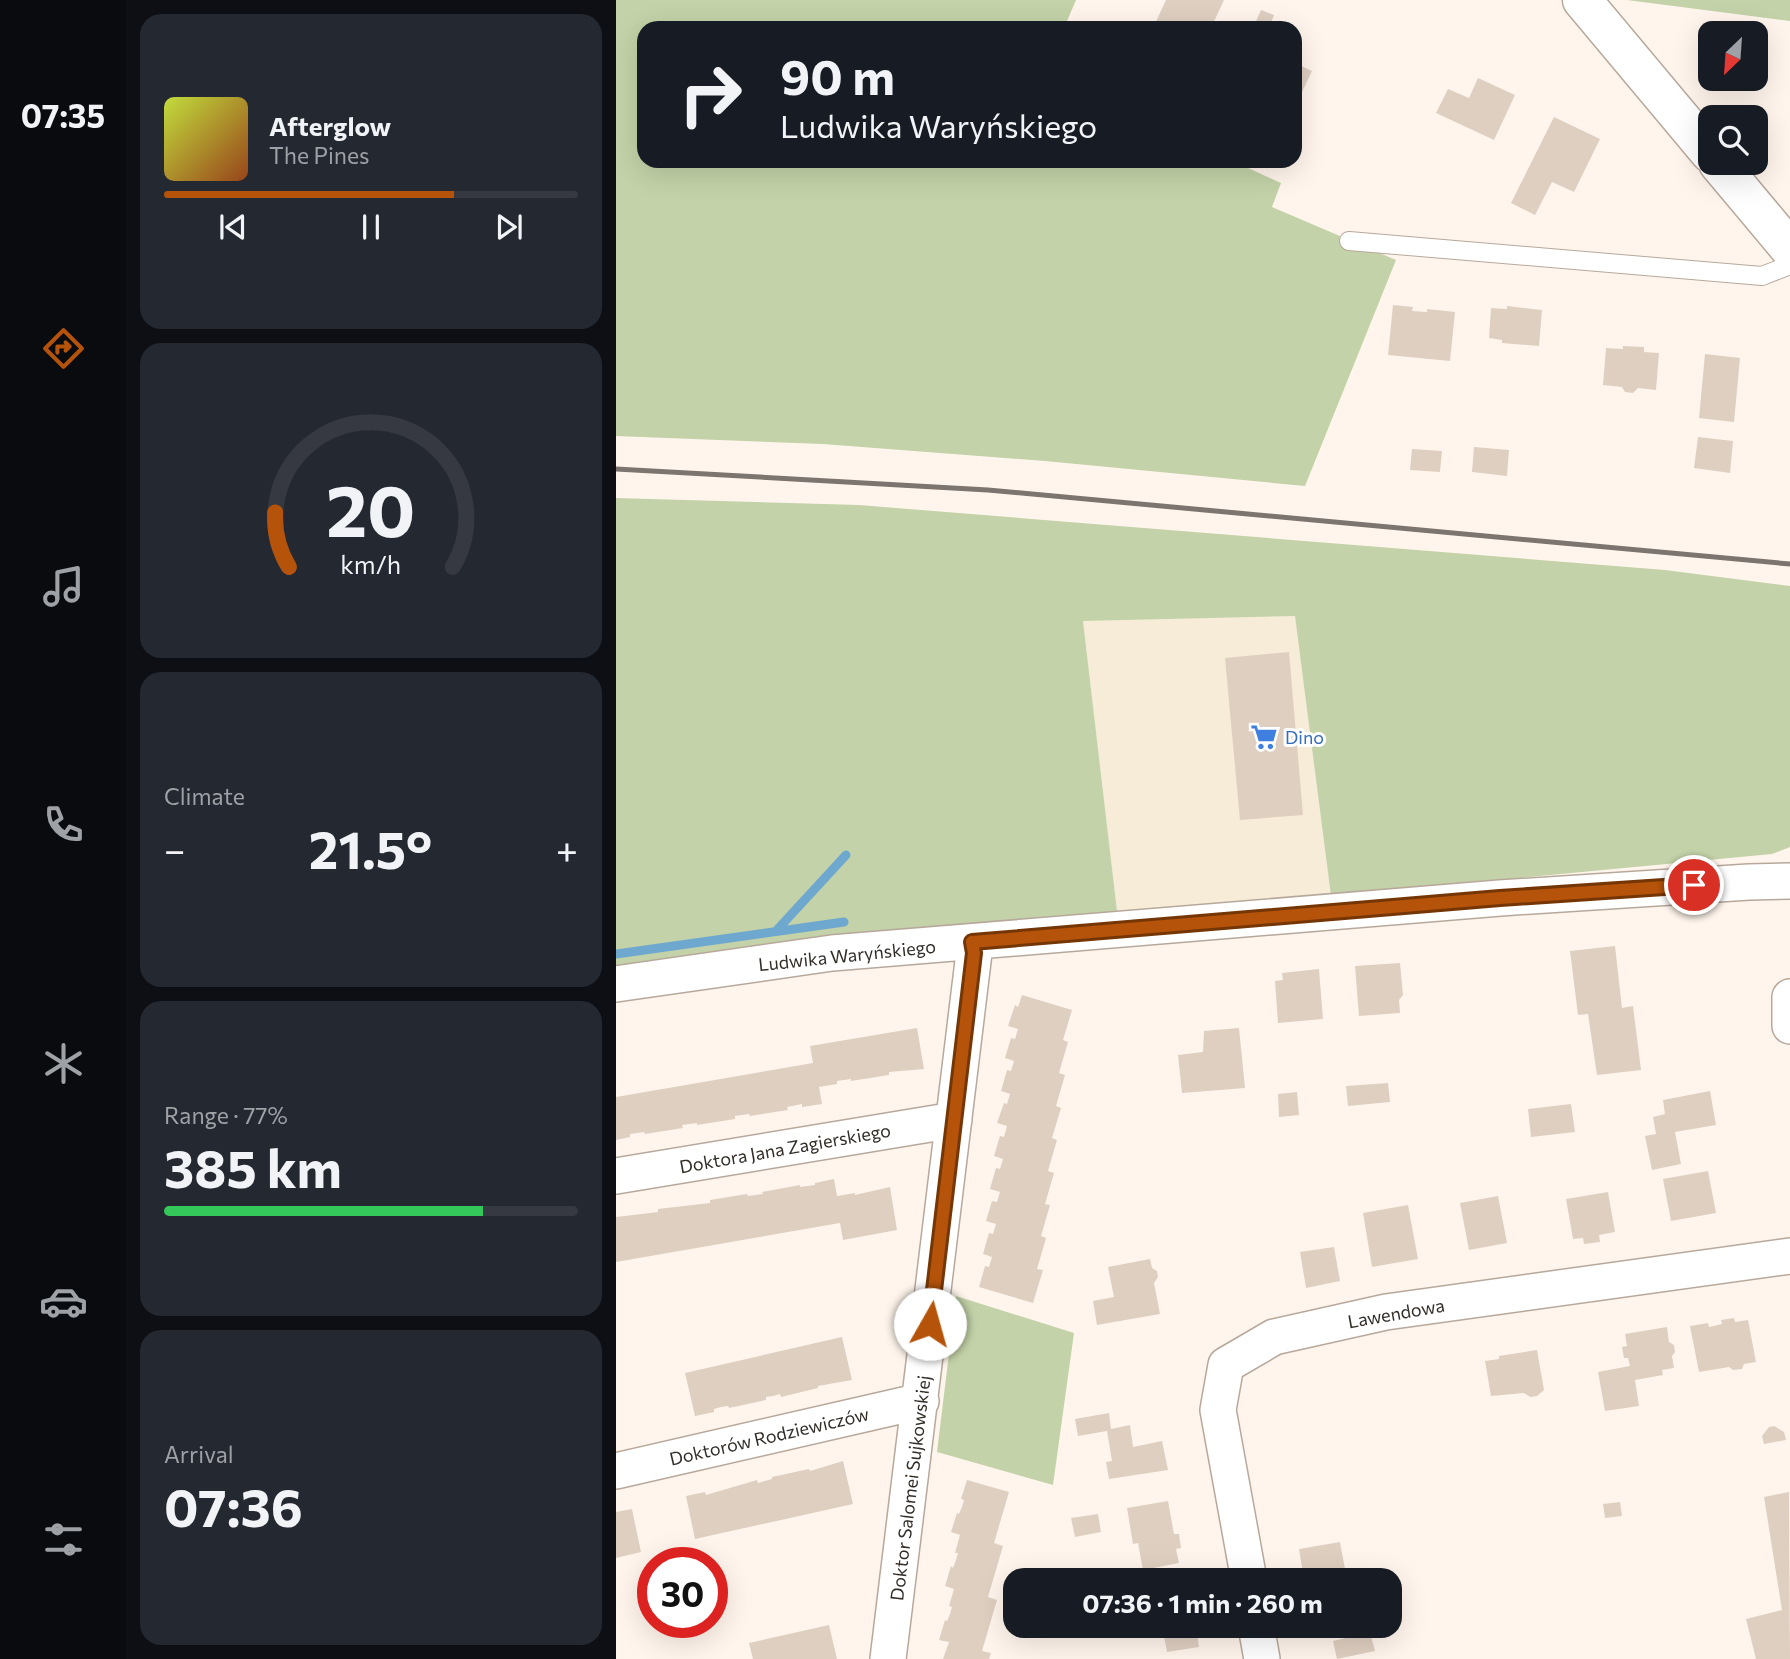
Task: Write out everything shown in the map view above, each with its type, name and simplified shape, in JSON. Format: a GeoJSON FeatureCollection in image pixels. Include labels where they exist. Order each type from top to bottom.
{"type":"FeatureCollection","features":[{"type":"Feature","properties":{"kind":"street"},"geometry":{"type":"LineString","coordinates":[[1582,0],[1698,139]]}},
{"type":"Feature","properties":{"kind":"street"},"geometry":{"type":"LineString","coordinates":[[1728,175],[1790,250]]}},
{"type":"Feature","properties":{"kind":"street","name":"Ludwika Waryńskiego"},"geometry":{"type":"LineString","coordinates":[[616,984],[832,953],[1500,898],[1790,881]]}},
{"type":"Feature","properties":{"kind":"street","name":"Doktor Salomei Sujkowskiej"},"geometry":{"type":"LineString","coordinates":[[888,1659],[974,953],[972,942]]}},
{"type":"Feature","properties":{"kind":"street"},"geometry":{"type":"LineString","coordinates":[[1790,997],[1790,1026]]}},
{"type":"Feature","properties":{"kind":"street","name":"Doktora Jana Zagierskiego"},"geometry":{"type":"LineString","coordinates":[[616,1177],[954,1120]]}},
{"type":"Feature","properties":{"kind":"street","name":"Lawendowa"},"geometry":{"type":"LineString","coordinates":[[1247,1568],[1218,1410],[1226,1365],[1274,1337],[1386,1312],[1790,1256]]}},
{"type":"Feature","properties":{"kind":"street","name":"Doktorów Rodziewiczów"},"geometry":{"type":"LineString","coordinates":[[616,1471],[921,1401]]}},
{"type":"Feature","properties":{"kind":"lane"},"geometry":{"type":"LineString","coordinates":[[1349,241],[1762,276],[1790,265]]}},
{"type":"Feature","properties":{"kind":"shaded area"},"geometry":{"type":"Polygon","coordinates":[[[1295,615],[1331,896],[1117,911],[1083,621],[1295,615]]]}},
{"type":"Feature","properties":{"kind":"green space"},"geometry":{"type":"Polygon","coordinates":[[[616,0],[1076,0],[1067,21],[637,21],[637,168],[1248,168],[1281,183],[1272,207],[1396,260],[1305,486],[1045,461],[823,444],[616,436],[616,0]]]}},
{"type":"Feature","properties":{"kind":"green space"},"geometry":{"type":"Polygon","coordinates":[[[1627,0],[1790,0],[1790,21],[1627,0]]]}},
{"type":"Feature","properties":{"kind":"green space"},"geometry":{"type":"Polygon","coordinates":[[[616,498],[859,505],[1665,570],[1790,586],[1790,847],[1772,854],[1331,896],[1295,616],[1083,621],[1117,911],[616,967],[616,498]]]}},
{"type":"Feature","properties":{"kind":"green space"},"geometry":{"type":"Polygon","coordinates":[[[956,1296],[1074,1333],[1053,1485],[937,1452],[956,1296]]]}},
{"type":"Feature","properties":{"kind":"building"},"geometry":{"type":"Polygon","coordinates":[[[1166,0],[1224,0],[1214,21],[1156,21],[1166,0]]]}},
{"type":"Feature","properties":{"kind":"building"},"geometry":{"type":"Polygon","coordinates":[[[1261,10],[1274,15],[1272,21],[1256,21],[1261,10]]]}},
{"type":"Feature","properties":{"kind":"building"},"geometry":{"type":"Polygon","coordinates":[[[1302,66],[1312,71],[1302,92],[1302,66]]]}},
{"type":"Feature","properties":{"kind":"building"},"geometry":{"type":"Polygon","coordinates":[[[1478,78],[1515,95],[1494,140],[1436,113],[1448,89],[1469,98],[1478,78]]]}},
{"type":"Feature","properties":{"kind":"building"},"geometry":{"type":"Polygon","coordinates":[[[1554,117],[1600,139],[1574,192],[1552,182],[1535,215],[1511,203],[1554,117]]]}},
{"type":"Feature","properties":{"kind":"building"},"geometry":{"type":"Polygon","coordinates":[[[1393,305],[1413,307],[1412,311],[1427,312],[1427,309],[1455,312],[1450,361],[1388,355],[1393,305]]]}},
{"type":"Feature","properties":{"kind":"building"},"geometry":{"type":"Polygon","coordinates":[[[1507,306],[1542,310],[1539,346],[1502,343],[1502,340],[1489,338],[1491,308],[1507,309],[1507,306]]]}},
{"type":"Feature","properties":{"kind":"building"},"geometry":{"type":"Polygon","coordinates":[[[1623,346],[1644,347],[1644,352],[1659,353],[1656,390],[1638,388],[1633,393],[1625,392],[1622,387],[1603,385],[1606,348],[1623,349],[1623,346]]]}},
{"type":"Feature","properties":{"kind":"building"},"geometry":{"type":"Polygon","coordinates":[[[1705,354],[1740,358],[1734,422],[1699,418],[1705,354]]]}},
{"type":"Feature","properties":{"kind":"building"},"geometry":{"type":"Polygon","coordinates":[[[1698,437],[1733,441],[1730,473],[1694,468],[1698,437]]]}},
{"type":"Feature","properties":{"kind":"building"},"geometry":{"type":"Polygon","coordinates":[[[1474,447],[1509,450],[1507,476],[1472,472],[1474,447]]]}},
{"type":"Feature","properties":{"kind":"building"},"geometry":{"type":"Polygon","coordinates":[[[1412,449],[1442,451],[1440,472],[1410,470],[1412,449]]]}},
{"type":"Feature","properties":{"kind":"building","name":"Dino"},"geometry":{"type":"Polygon","coordinates":[[[1289,652],[1303,815],[1240,820],[1225,658],[1289,652]]]}},
{"type":"Feature","properties":{"kind":"building"},"geometry":{"type":"Polygon","coordinates":[[[1615,946],[1622,1008],[1633,1006],[1641,1070],[1597,1075],[1588,1014],[1578,1015],[1570,951],[1615,946]]]}},
{"type":"Feature","properties":{"kind":"building"},"geometry":{"type":"Polygon","coordinates":[[[1400,963],[1403,995],[1399,1000],[1400,1013],[1359,1016],[1355,966],[1400,963]]]}},
{"type":"Feature","properties":{"kind":"building"},"geometry":{"type":"Polygon","coordinates":[[[1319,969],[1323,1019],[1278,1023],[1275,981],[1283,980],[1282,973],[1319,969]]]}},
{"type":"Feature","properties":{"kind":"building"},"geometry":{"type":"Polygon","coordinates":[[[1022,995],[1072,1010],[1063,1040],[1068,1042],[1059,1073],[1065,1075],[1056,1106],[1061,1108],[1052,1138],[1057,1140],[1048,1171],[1054,1173],[1045,1204],[1050,1205],[1041,1236],[1046,1238],[1037,1269],[1043,1270],[1033,1303],[979,1287],[985,1266],[989,1267],[992,1257],[983,1254],[989,1233],[993,1234],[996,1224],[986,1221],[992,1201],[997,1202],[1000,1192],[990,1189],[996,1168],[1000,1169],[1003,1159],[994,1156],[1000,1136],[1004,1137],[1007,1126],[997,1123],[1010,1094],[1001,1091],[1007,1070],[1011,1071],[1014,1061],[1005,1058],[1011,1038],[1015,1039],[1018,1029],[1008,1026],[1015,1005],[1018,1007],[1022,995]]]}},
{"type":"Feature","properties":{"kind":"building"},"geometry":{"type":"Polygon","coordinates":[[[917,1028],[924,1069],[889,1072],[889,1075],[837,1081],[837,1084],[819,1087],[822,1104],[802,1107],[802,1104],[787,1107],[788,1110],[735,1116],[735,1119],[682,1125],[683,1128],[645,1134],[630,1134],[630,1137],[616,1140],[616,1097],[813,1063],[810,1046],[917,1028]]]}},
{"type":"Feature","properties":{"kind":"building"},"geometry":{"type":"Polygon","coordinates":[[[1239,1028],[1245,1088],[1182,1093],[1178,1055],[1203,1052],[1204,1031],[1239,1028]]]}},
{"type":"Feature","properties":{"kind":"building"},"geometry":{"type":"Polygon","coordinates":[[[1388,1083],[1390,1102],[1348,1106],[1346,1086],[1388,1083]]]}},
{"type":"Feature","properties":{"kind":"building"},"geometry":{"type":"Polygon","coordinates":[[[1710,1091],[1716,1125],[1675,1132],[1681,1164],[1652,1170],[1645,1136],[1656,1134],[1653,1117],[1665,1114],[1663,1100],[1710,1091]]]}},
{"type":"Feature","properties":{"kind":"building"},"geometry":{"type":"Polygon","coordinates":[[[1297,1092],[1299,1115],[1279,1117],[1278,1094],[1297,1092]]]}},
{"type":"Feature","properties":{"kind":"building"},"geometry":{"type":"Polygon","coordinates":[[[1571,1104],[1575,1132],[1531,1137],[1528,1109],[1571,1104]]]}},
{"type":"Feature","properties":{"kind":"building"},"geometry":{"type":"Polygon","coordinates":[[[1708,1171],[1716,1213],[1671,1221],[1663,1179],[1708,1171]]]}},
{"type":"Feature","properties":{"kind":"building"},"geometry":{"type":"Polygon","coordinates":[[[834,1179],[837,1196],[890,1187],[897,1230],[843,1240],[840,1223],[616,1262],[616,1217],[710,1203],[710,1200],[747,1194],[763,1194],[762,1192],[800,1185],[815,1185],[834,1179]]]}},
{"type":"Feature","properties":{"kind":"building"},"geometry":{"type":"Polygon","coordinates":[[[1608,1192],[1615,1232],[1599,1235],[1600,1242],[1584,1244],[1583,1238],[1573,1239],[1566,1199],[1608,1192]]]}},
{"type":"Feature","properties":{"kind":"building"},"geometry":{"type":"Polygon","coordinates":[[[1498,1196],[1507,1243],[1469,1250],[1460,1203],[1498,1196]]]}},
{"type":"Feature","properties":{"kind":"building"},"geometry":{"type":"Polygon","coordinates":[[[1408,1205],[1418,1259],[1372,1267],[1363,1213],[1408,1205]]]}},
{"type":"Feature","properties":{"kind":"building"},"geometry":{"type":"Polygon","coordinates":[[[1334,1247],[1340,1281],[1306,1288],[1300,1252],[1334,1247]]]}},
{"type":"Feature","properties":{"kind":"building"},"geometry":{"type":"Polygon","coordinates":[[[1150,1259],[1152,1268],[1157,1271],[1158,1277],[1154,1283],[1160,1314],[1097,1325],[1093,1301],[1114,1297],[1108,1267],[1150,1259]]]}},
{"type":"Feature","properties":{"kind":"building"},"geometry":{"type":"Polygon","coordinates":[[[1734,1318],[1735,1322],[1748,1320],[1756,1362],[1744,1364],[1742,1369],[1733,1370],[1729,1367],[1699,1372],[1690,1326],[1708,1323],[1709,1327],[1722,1324],[1721,1320],[1734,1318]]]}},
{"type":"Feature","properties":{"kind":"building"},"geometry":{"type":"Polygon","coordinates":[[[1667,1327],[1669,1342],[1674,1345],[1674,1368],[1662,1370],[1663,1375],[1635,1380],[1639,1406],[1605,1411],[1598,1372],[1630,1366],[1628,1358],[1624,1358],[1622,1347],[1627,1346],[1625,1334],[1667,1327]]]}},
{"type":"Feature","properties":{"kind":"building"},"geometry":{"type":"Polygon","coordinates":[[[842,1337],[852,1380],[781,1397],[780,1394],[766,1397],[766,1400],[729,1408],[721,1407],[714,1409],[714,1412],[695,1416],[685,1373],[842,1337]]]}},
{"type":"Feature","properties":{"kind":"building"},"geometry":{"type":"Polygon","coordinates":[[[1537,1350],[1544,1390],[1537,1396],[1530,1397],[1524,1393],[1491,1396],[1485,1361],[1537,1350]]]}},
{"type":"Feature","properties":{"kind":"building"},"geometry":{"type":"Polygon","coordinates":[[[1109,1413],[1111,1429],[1130,1425],[1133,1447],[1162,1441],[1168,1470],[1109,1479],[1106,1462],[1112,1461],[1107,1431],[1078,1436],[1075,1419],[1109,1413]]]}},
{"type":"Feature","properties":{"kind":"building"},"geometry":{"type":"Polygon","coordinates":[[[1774,1426],[1784,1432],[1786,1440],[1764,1444],[1762,1436],[1769,1427],[1774,1426]]]}},
{"type":"Feature","properties":{"kind":"building"},"geometry":{"type":"Polygon","coordinates":[[[843,1461],[853,1504],[695,1539],[686,1496],[705,1492],[706,1495],[757,1480],[758,1483],[772,1477],[809,1469],[810,1471],[843,1461]]]}},
{"type":"Feature","properties":{"kind":"building"},"geometry":{"type":"Polygon","coordinates":[[[967,1480],[1009,1492],[994,1543],[1003,1546],[988,1597],[997,1600],[982,1651],[991,1653],[989,1659],[943,1659],[949,1642],[939,1640],[945,1620],[947,1621],[950,1614],[952,1607],[949,1606],[954,1589],[945,1586],[951,1566],[953,1568],[956,1560],[960,1535],[951,1532],[957,1513],[959,1514],[962,1507],[964,1500],[961,1499],[967,1480]]]}},
{"type":"Feature","properties":{"kind":"building"},"geometry":{"type":"Polygon","coordinates":[[[1789,1492],[1790,1659],[1756,1659],[1746,1619],[1782,1610],[1764,1497],[1789,1492]]]}},
{"type":"Feature","properties":{"kind":"building"},"geometry":{"type":"Polygon","coordinates":[[[1168,1501],[1174,1534],[1179,1534],[1181,1548],[1176,1549],[1179,1563],[1143,1568],[1138,1543],[1133,1544],[1127,1508],[1168,1501]]]}},
{"type":"Feature","properties":{"kind":"building"},"geometry":{"type":"Polygon","coordinates":[[[1620,1502],[1622,1516],[1605,1518],[1603,1504],[1620,1502]]]}},
{"type":"Feature","properties":{"kind":"building"},"geometry":{"type":"Polygon","coordinates":[[[632,1509],[640,1547],[637,1547],[637,1553],[616,1558],[616,1512],[632,1509]]]}},
{"type":"Feature","properties":{"kind":"building"},"geometry":{"type":"Polygon","coordinates":[[[1098,1514],[1101,1532],[1075,1537],[1071,1518],[1098,1514]]]}},
{"type":"Feature","properties":{"kind":"building"},"geometry":{"type":"Polygon","coordinates":[[[1340,1542],[1345,1568],[1302,1568],[1299,1549],[1340,1542]]]}},
{"type":"Feature","properties":{"kind":"building"},"geometry":{"type":"Polygon","coordinates":[[[829,1625],[837,1659],[753,1659],[749,1643],[829,1625]]]}},
{"type":"Feature","properties":{"kind":"building"},"geometry":{"type":"Polygon","coordinates":[[[1164,1638],[1198,1638],[1199,1647],[1167,1652],[1164,1638]]]}},
{"type":"Feature","properties":{"kind":"building"},"geometry":{"type":"Polygon","coordinates":[[[1372,1638],[1375,1651],[1337,1659],[1333,1641],[1372,1638]]]}},
{"type":"Feature","properties":{"kind":"waterway"},"geometry":{"type":"LineString","coordinates":[[776,931],[846,855]]}},
{"type":"Feature","properties":{"kind":"waterway"},"geometry":{"type":"LineString","coordinates":[[616,954],[844,922]]}},
{"type":"Feature","properties":{"kind":"railway"},"geometry":{"type":"LineString","coordinates":[[616,469],[988,490],[1790,564]]}},
{"type":"Feature","properties":{"kind":"place","name":"Dino"},"geometry":{"type":"Point","coordinates":[1264,737]}},
{"type":"Feature","properties":{"kind":"route"},"geometry":{"type":"LineString","coordinates":[[930,1324],[974,953],[972,942],[1500,898],[1694,885]]}}]}
